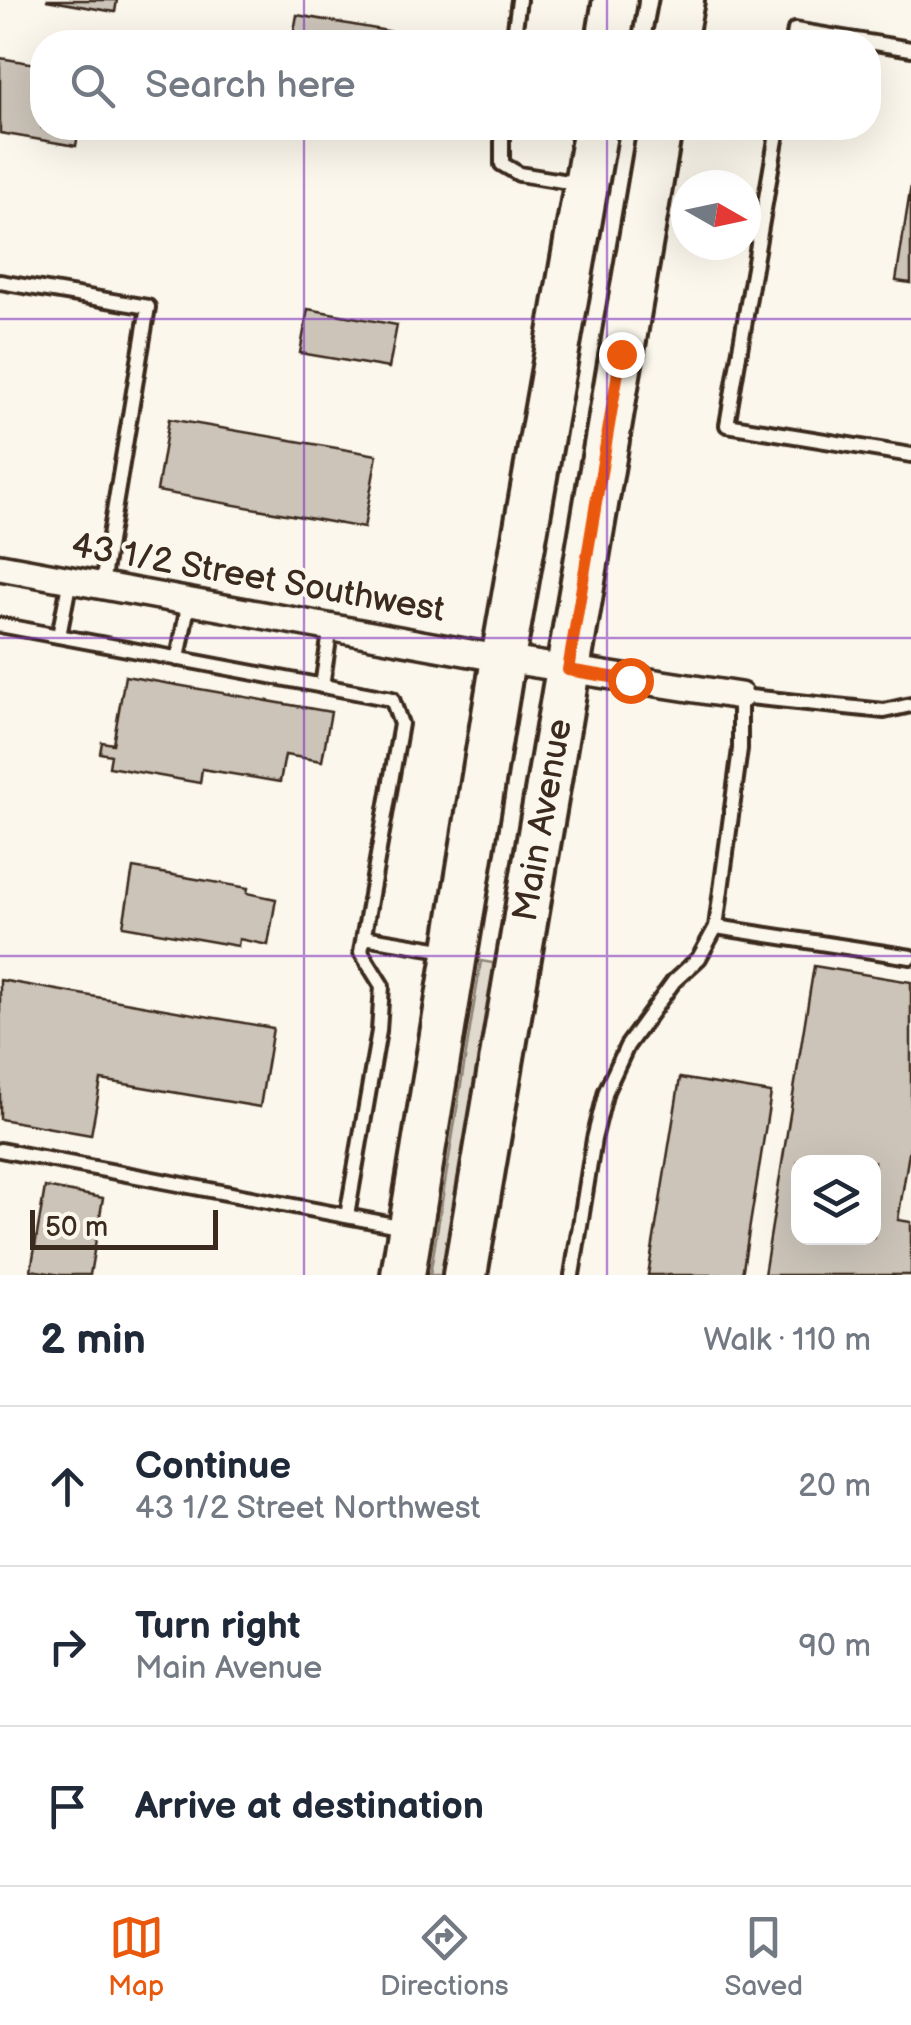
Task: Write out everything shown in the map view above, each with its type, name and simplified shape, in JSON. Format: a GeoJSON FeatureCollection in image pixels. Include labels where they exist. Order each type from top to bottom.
{"type":"FeatureCollection","features":[{"type":"Feature","properties":{"kind":"main road"},"geometry":{"type":"LineString","coordinates":[[610,30],[614,0]]}},
{"type":"Feature","properties":{"kind":"main road"},"geometry":{"type":"LineString","coordinates":[[676,30],[682,0]]}},
{"type":"Feature","properties":{"kind":"main road","name":"Main Avenue"},"geometry":{"type":"LineString","coordinates":[[403,1275],[502,659],[594,140]]}},
{"type":"Feature","properties":{"kind":"main road","name":"Main Avenue"},"geometry":{"type":"LineString","coordinates":[[466,1275],[658,140]]}},
{"type":"Feature","properties":{"kind":"main road"},"geometry":{"type":"LineString","coordinates":[[411,1228],[412,1275]]}},
{"type":"Feature","properties":{"kind":"street","name":"43 1/2 Street Southwest"},"geometry":{"type":"LineString","coordinates":[[0,566],[502,659],[740,696]]}},
{"type":"Feature","properties":{"kind":"lane"},"geometry":{"type":"LineString","coordinates":[[515,30],[519,0]]}},
{"type":"Feature","properties":{"kind":"lane"},"geometry":{"type":"LineString","coordinates":[[881,44],[911,49]]}},
{"type":"Feature","properties":{"kind":"lane"},"geometry":{"type":"LineString","coordinates":[[502,140],[502,164],[519,174],[588,185]]}},
{"type":"Feature","properties":{"kind":"lane"},"geometry":{"type":"LineString","coordinates":[[776,140],[727,425],[911,455]]}},
{"type":"Feature","properties":{"kind":"lane"},"geometry":{"type":"LineString","coordinates":[[0,282],[148,308],[102,584]]}},
{"type":"Feature","properties":{"kind":"lane"},"geometry":{"type":"LineString","coordinates":[[60,636],[70,579]]}},
{"type":"Feature","properties":{"kind":"lane"},"geometry":{"type":"LineString","coordinates":[[178,658],[189,600]]}},
{"type":"Feature","properties":{"kind":"lane"},"geometry":{"type":"LineString","coordinates":[[0,625],[392,699],[401,724],[362,952],[382,986],[378,1032],[347,1216]]}},
{"type":"Feature","properties":{"kind":"lane"},"geometry":{"type":"LineString","coordinates":[[322,686],[331,626]]}},
{"type":"Feature","properties":{"kind":"lane"},"geometry":{"type":"LineString","coordinates":[[572,1275],[594,1139],[606,1091],[627,1046],[674,981],[700,958],[716,927],[740,749],[740,696],[884,711],[911,706]]}},
{"type":"Feature","properties":{"kind":"lane"},"geometry":{"type":"LineString","coordinates":[[716,927],[911,957]]}},
{"type":"Feature","properties":{"kind":"lane"},"geometry":{"type":"LineString","coordinates":[[364,937],[456,953]]}},
{"type":"Feature","properties":{"kind":"lane"},"geometry":{"type":"LineString","coordinates":[[0,1150],[411,1228]]}},
{"type":"Feature","properties":{"kind":"shaded area"},"geometry":{"type":"Polygon","coordinates":[[[481,961],[493,963],[492,1012],[459,1275],[430,1275],[481,961]]]}},
{"type":"Feature","properties":{"kind":"building"},"geometry":{"type":"Polygon","coordinates":[[[46,0],[117,0],[115,12],[46,0]]]}},
{"type":"Feature","properties":{"kind":"building"},"geometry":{"type":"Polygon","coordinates":[[[297,15],[382,30],[294,30],[297,15]]]}},
{"type":"Feature","properties":{"kind":"building"},"geometry":{"type":"Polygon","coordinates":[[[0,58],[30,63],[30,138],[0,133],[0,58]]]}},
{"type":"Feature","properties":{"kind":"building"},"geometry":{"type":"Polygon","coordinates":[[[41,140],[77,140],[76,146],[41,140]]]}},
{"type":"Feature","properties":{"kind":"building"},"geometry":{"type":"Polygon","coordinates":[[[911,185],[911,283],[896,281],[911,185]]]}},
{"type":"Feature","properties":{"kind":"building"},"geometry":{"type":"Polygon","coordinates":[[[308,309],[397,325],[389,368],[300,353],[308,309]]]}},
{"type":"Feature","properties":{"kind":"building"},"geometry":{"type":"Polygon","coordinates":[[[169,419],[377,455],[364,528],[157,491],[169,419]]]}},
{"type":"Feature","properties":{"kind":"building"},"geometry":{"type":"Polygon","coordinates":[[[125,676],[331,712],[322,761],[285,755],[280,782],[202,769],[200,783],[109,767],[111,755],[100,753],[102,742],[113,744],[125,676]]]}},
{"type":"Feature","properties":{"kind":"building"},"geometry":{"type":"Polygon","coordinates":[[[133,868],[248,888],[247,893],[276,899],[268,945],[239,939],[238,946],[123,926],[133,868]]]}},
{"type":"Feature","properties":{"kind":"building"},"geometry":{"type":"Polygon","coordinates":[[[814,966],[911,982],[911,1141],[898,1220],[911,1222],[911,1275],[764,1275],[814,966]]]}},
{"type":"Feature","properties":{"kind":"building"},"geometry":{"type":"Polygon","coordinates":[[[0,980],[273,1028],[260,1107],[101,1080],[91,1135],[0,1119],[0,980]]]}},
{"type":"Feature","properties":{"kind":"building"},"geometry":{"type":"Polygon","coordinates":[[[680,1078],[771,1093],[742,1275],[648,1275],[680,1078]]]}},
{"type":"Feature","properties":{"kind":"building"},"geometry":{"type":"Polygon","coordinates":[[[45,1187],[103,1198],[90,1275],[31,1270],[45,1187]]]}},
{"type":"Feature","properties":{"kind":"route"},"geometry":{"type":"LineString","coordinates":[[621,354],[568,670],[630,680]]}}]}
